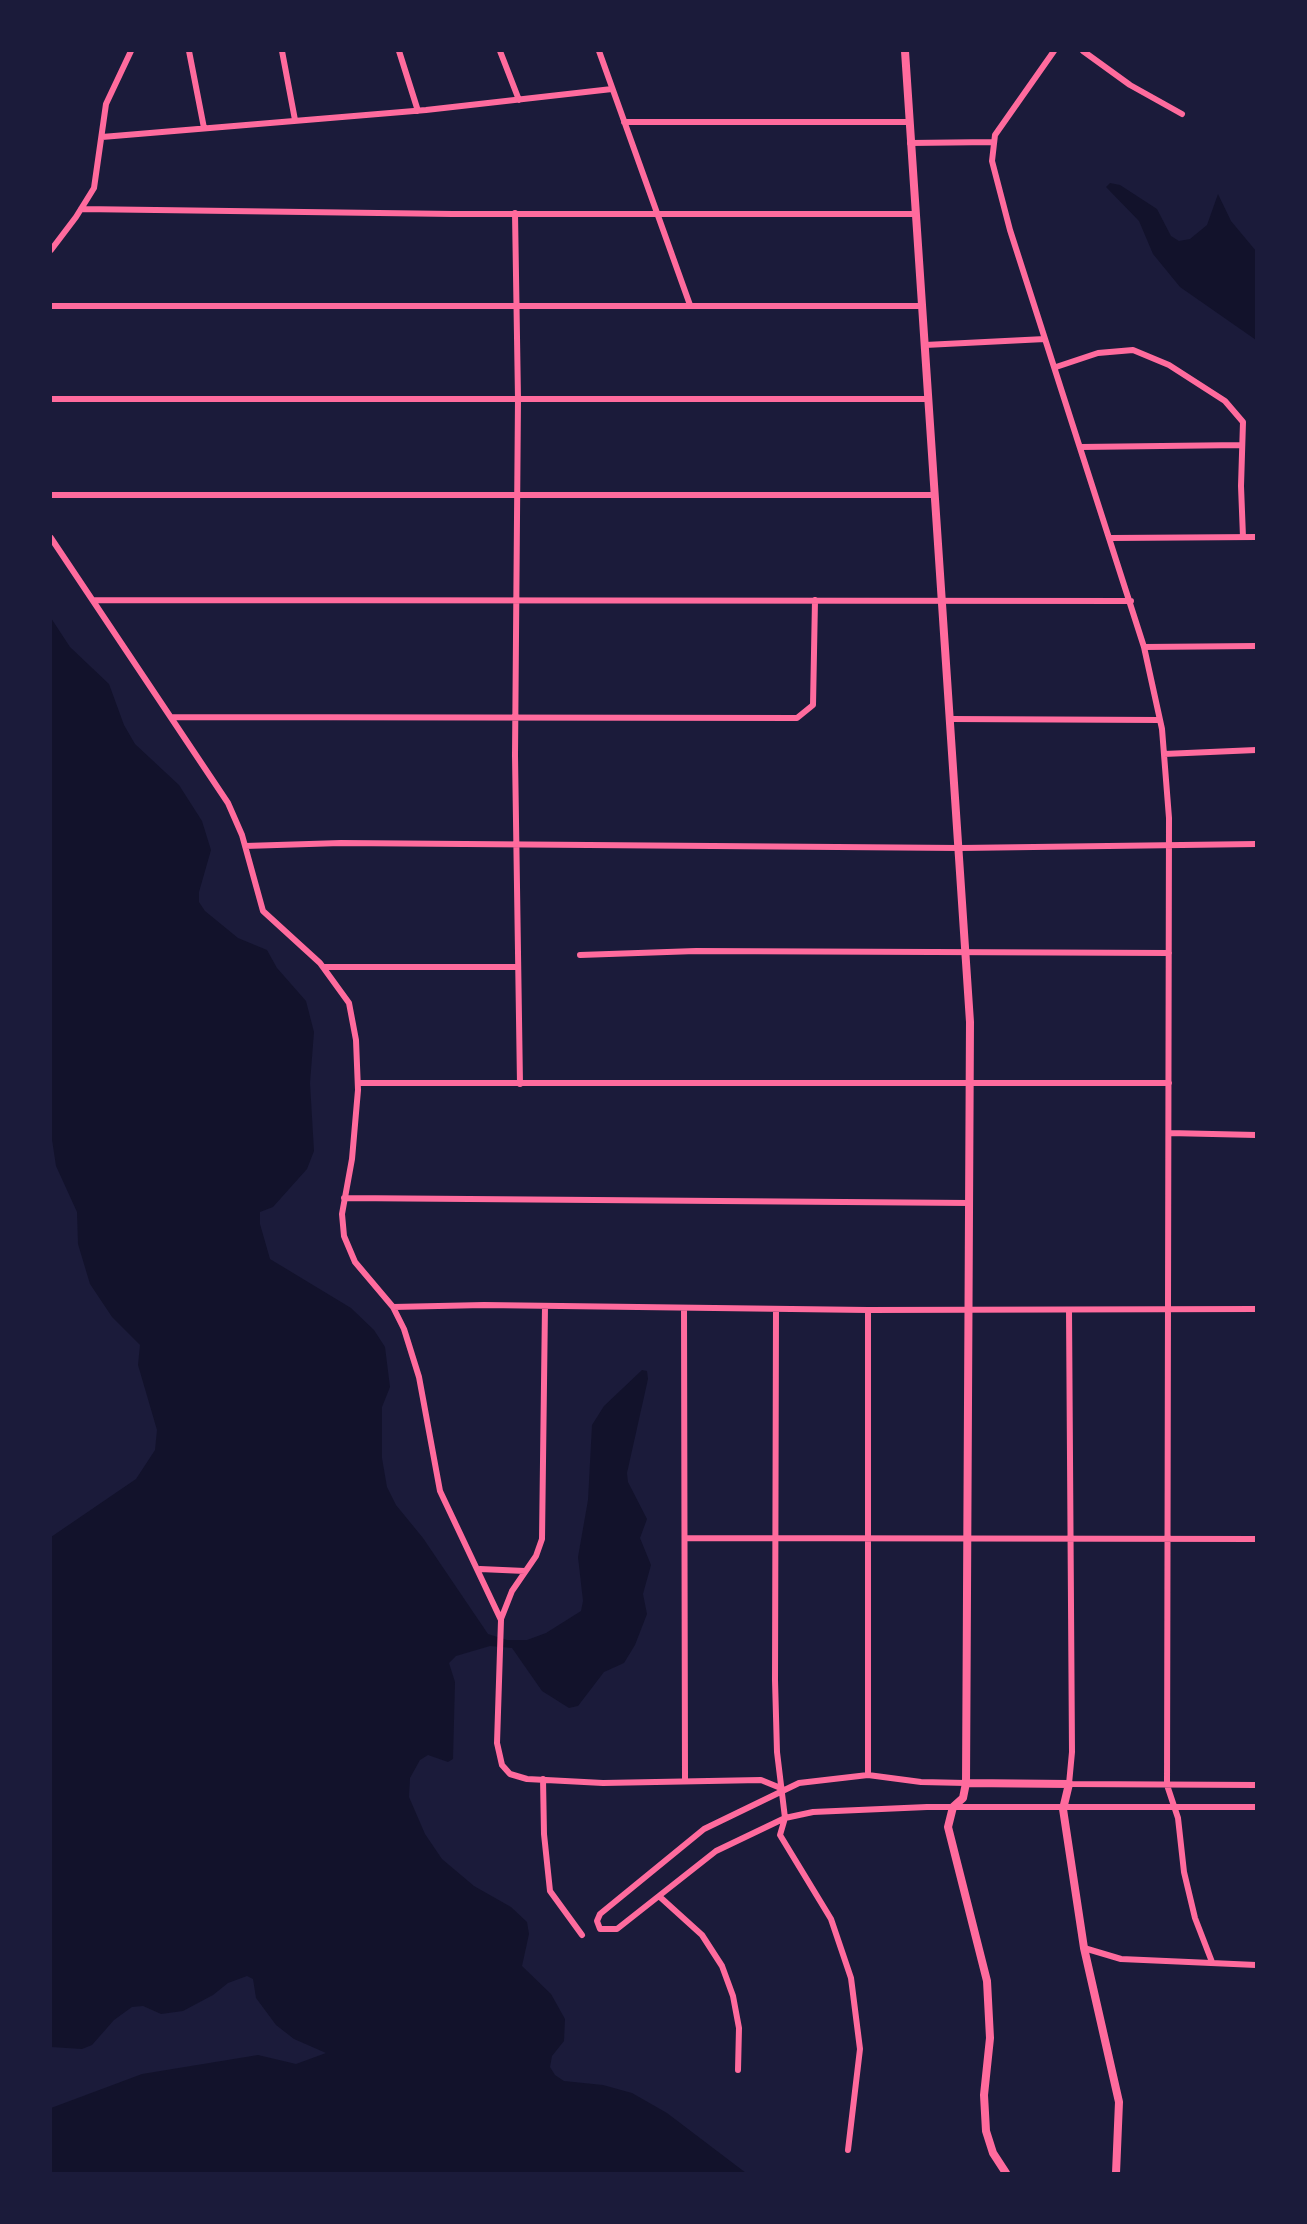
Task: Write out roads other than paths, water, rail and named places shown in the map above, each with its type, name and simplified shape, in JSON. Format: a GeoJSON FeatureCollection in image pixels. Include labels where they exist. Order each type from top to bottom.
{"type":"FeatureCollection","features":[{"type":"Feature","properties":{"kind":"street"},"geometry":{"type":"LineString","coordinates":[[51,250],[94,188],[106,104],[131,51]]}},
{"type":"Feature","properties":{"kind":"street"},"geometry":{"type":"LineString","coordinates":[[189,51],[204,128]]}},
{"type":"Feature","properties":{"kind":"street"},"geometry":{"type":"LineString","coordinates":[[282,51],[295,120]]}},
{"type":"Feature","properties":{"kind":"street"},"geometry":{"type":"LineString","coordinates":[[399,51],[418,111]]}},
{"type":"Feature","properties":{"kind":"street"},"geometry":{"type":"LineString","coordinates":[[500,51],[519,100]]}},
{"type":"Feature","properties":{"kind":"street"},"geometry":{"type":"LineString","coordinates":[[599,51],[690,305]]}},
{"type":"Feature","properties":{"kind":"street"},"geometry":{"type":"LineString","coordinates":[[905,51],[967,951],[969,1539],[966,1783],[964,1798],[953,1807],[948,1827],[987,1981],[990,2038],[984,2095],[985,2125],[991,2149],[1006,2173]]}},
{"type":"Feature","properties":{"kind":"street"},"geometry":{"type":"LineString","coordinates":[[1055,51],[995,135],[994,177],[1131,601],[1160,720],[1169,846],[1167,1785],[1178,1818],[1184,1872],[1195,1918],[1212,1962]]}},
{"type":"Feature","properties":{"kind":"street"},"geometry":{"type":"LineString","coordinates":[[1083,51],[1130,85],[1182,114]]}},
{"type":"Feature","properties":{"kind":"street"},"geometry":{"type":"LineString","coordinates":[[102,137],[418,111],[612,89]]}},
{"type":"Feature","properties":{"kind":"street"},"geometry":{"type":"LineString","coordinates":[[624,122],[909,122]]}},
{"type":"Feature","properties":{"kind":"street"},"geometry":{"type":"LineString","coordinates":[[911,143],[993,142]]}},
{"type":"Feature","properties":{"kind":"street"},"geometry":{"type":"LineString","coordinates":[[81,209],[915,214]]}},
{"type":"Feature","properties":{"kind":"street"},"geometry":{"type":"LineString","coordinates":[[515,213],[518,399],[515,717],[520,1084]]}},
{"type":"Feature","properties":{"kind":"street"},"geometry":{"type":"LineString","coordinates":[[51,306],[922,306]]}},
{"type":"Feature","properties":{"kind":"street"},"geometry":{"type":"LineString","coordinates":[[925,345],[1045,339]]}},
{"type":"Feature","properties":{"kind":"street"},"geometry":{"type":"LineString","coordinates":[[1056,367],[1118,349],[1133,350],[1169,365],[1236,411],[1243,422],[1243,537]]}},
{"type":"Feature","properties":{"kind":"street"},"geometry":{"type":"LineString","coordinates":[[51,399],[928,399]]}},
{"type":"Feature","properties":{"kind":"street"},"geometry":{"type":"LineString","coordinates":[[1081,447],[1242,445]]}},
{"type":"Feature","properties":{"kind":"street"},"geometry":{"type":"LineString","coordinates":[[51,495],[934,495]]}},
{"type":"Feature","properties":{"kind":"street"},"geometry":{"type":"LineString","coordinates":[[1110,538],[1256,537]]}},
{"type":"Feature","properties":{"kind":"street"},"geometry":{"type":"LineString","coordinates":[[51,538],[228,803],[245,846],[263,911],[323,967],[349,1003],[354,1022],[358,1083],[352,1159],[342,1221],[349,1251],[393,1307],[415,1362],[440,1491],[461,1538],[480,1569],[501,1620]]}},
{"type":"Feature","properties":{"kind":"street"},"geometry":{"type":"LineString","coordinates":[[94,600],[1131,601]]}},
{"type":"Feature","properties":{"kind":"street"},"geometry":{"type":"LineString","coordinates":[[172,717],[790,718],[808,711],[813,705],[815,600]]}},
{"type":"Feature","properties":{"kind":"street"},"geometry":{"type":"LineString","coordinates":[[1144,647],[1256,646]]}},
{"type":"Feature","properties":{"kind":"street"},"geometry":{"type":"LineString","coordinates":[[951,719],[1160,720]]}},
{"type":"Feature","properties":{"kind":"street"},"geometry":{"type":"LineString","coordinates":[[1164,754],[1256,750]]}},
{"type":"Feature","properties":{"kind":"street"},"geometry":{"type":"LineString","coordinates":[[245,846],[518,844],[960,848],[1256,844]]}},
{"type":"Feature","properties":{"kind":"street"},"geometry":{"type":"LineString","coordinates":[[580,955],[696,951],[1169,953]]}},
{"type":"Feature","properties":{"kind":"street"},"geometry":{"type":"LineString","coordinates":[[323,967],[518,967]]}},
{"type":"Feature","properties":{"kind":"street"},"geometry":{"type":"LineString","coordinates":[[358,1083],[1169,1083]]}},
{"type":"Feature","properties":{"kind":"street"},"geometry":{"type":"LineString","coordinates":[[1169,1133],[1256,1135]]}},
{"type":"Feature","properties":{"kind":"street"},"geometry":{"type":"LineString","coordinates":[[344,1198],[969,1203]]}},
{"type":"Feature","properties":{"kind":"street"},"geometry":{"type":"LineString","coordinates":[[545,1306],[544,1514],[539,1548],[512,1591],[501,1620],[497,1705],[499,1759],[505,1770],[518,1778],[603,1783],[761,1780],[783,1789]]}},
{"type":"Feature","properties":{"kind":"street"},"geometry":{"type":"LineString","coordinates":[[393,1307],[1256,1309]]}},
{"type":"Feature","properties":{"kind":"street"},"geometry":{"type":"LineString","coordinates":[[684,1309],[684,1780]]}},
{"type":"Feature","properties":{"kind":"street"},"geometry":{"type":"LineString","coordinates":[[776,1309],[776,1740],[785,1818],[780,1835],[831,1919],[854,1991],[860,2049],[848,2150]]}},
{"type":"Feature","properties":{"kind":"street"},"geometry":{"type":"LineString","coordinates":[[868,1310],[868,1775]]}},
{"type":"Feature","properties":{"kind":"street"},"geometry":{"type":"LineString","coordinates":[[1069,1310],[1072,1770],[1063,1809],[1092,1995],[1117,2088],[1120,2129],[1116,2173]]}},
{"type":"Feature","properties":{"kind":"street"},"geometry":{"type":"LineString","coordinates":[[685,1538],[1256,1539]]}},
{"type":"Feature","properties":{"kind":"street"},"geometry":{"type":"LineString","coordinates":[[480,1569],[525,1572]]}},
{"type":"Feature","properties":{"kind":"street"},"geometry":{"type":"LineString","coordinates":[[1256,1785],[921,1782],[868,1775],[799,1783],[704,1829],[600,1914],[597,1921],[600,1929],[617,1929],[716,1851],[785,1818],[831,1810],[953,1807],[1256,1807]]}},
{"type":"Feature","properties":{"kind":"street"},"geometry":{"type":"LineString","coordinates":[[543,1779],[544,1834],[550,1891],[583,1935]]}},
{"type":"Feature","properties":{"kind":"street"},"geometry":{"type":"LineString","coordinates":[[660,1897],[702,1935],[722,1966],[733,1996],[739,2028],[738,2070]]}},
{"type":"Feature","properties":{"kind":"street"},"geometry":{"type":"LineString","coordinates":[[1084,1948],[1121,1959],[1256,1965]]}}]}
